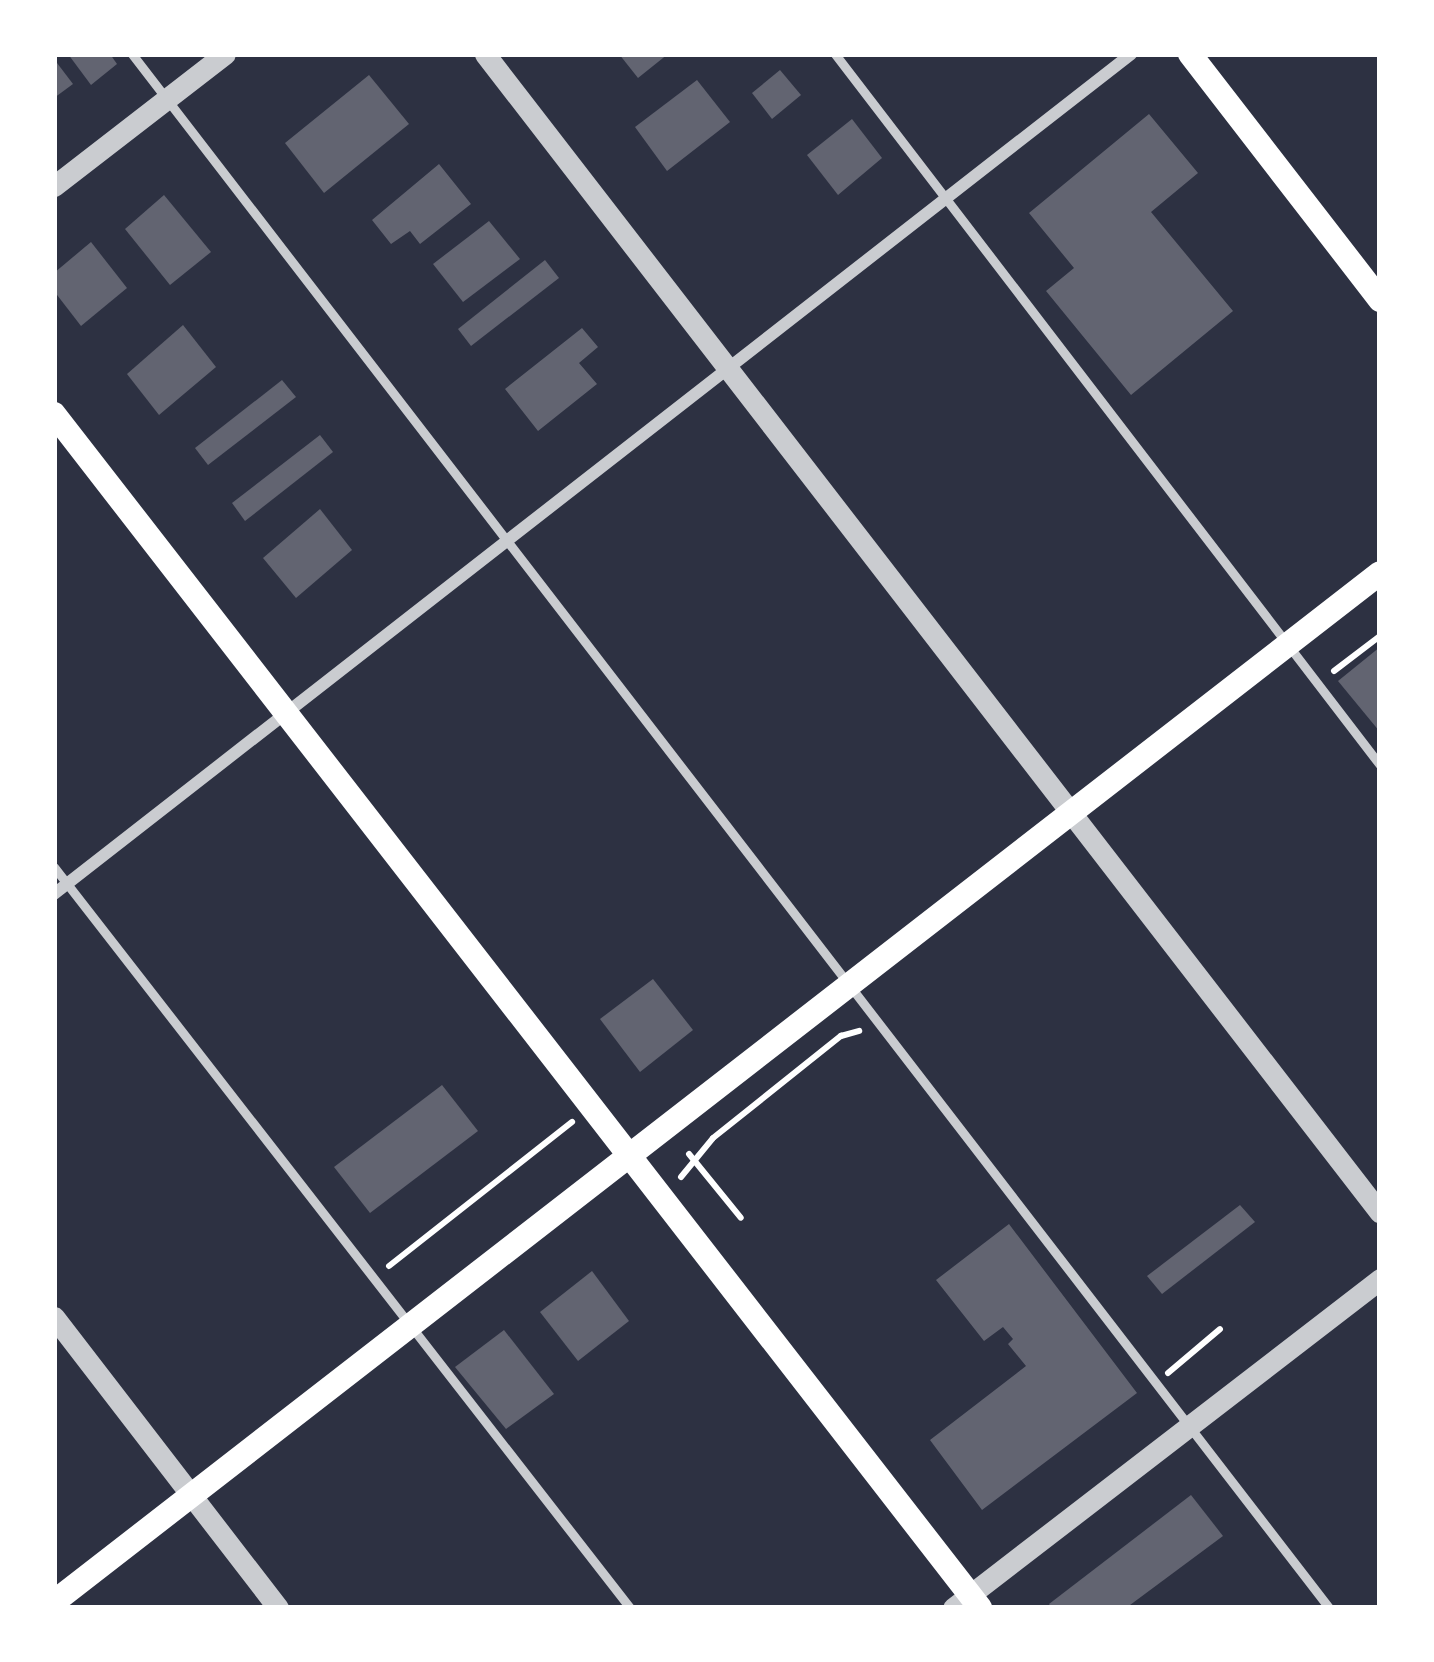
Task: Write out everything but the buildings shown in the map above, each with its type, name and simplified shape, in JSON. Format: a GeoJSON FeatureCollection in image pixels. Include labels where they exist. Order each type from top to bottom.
{"type":"FeatureCollection","features":[{"type":"Feature","properties":{"kind":"main road"},"geometry":{"type":"LineString","coordinates":[[1190,54],[1380,300]]}},
{"type":"Feature","properties":{"kind":"main road"},"geometry":{"type":"LineString","coordinates":[[54,415],[290,712],[968,1604]]}},
{"type":"Feature","properties":{"kind":"main road"},"geometry":{"type":"LineString","coordinates":[[54,1602],[1380,573]]}},
{"type":"Feature","properties":{"kind":"street"},"geometry":{"type":"LineString","coordinates":[[54,186],[225,54]]}},
{"type":"Feature","properties":{"kind":"street"},"geometry":{"type":"LineString","coordinates":[[484,54],[1380,1213]]}},
{"type":"Feature","properties":{"kind":"street"},"geometry":{"type":"LineString","coordinates":[[54,895],[1131,54]]}},
{"type":"Feature","properties":{"kind":"street"},"geometry":{"type":"LineString","coordinates":[[968,1604],[1380,1279]]}},
{"type":"Feature","properties":{"kind":"street"},"geometry":{"type":"LineString","coordinates":[[54,1317],[278,1608]]}},
{"type":"Feature","properties":{"kind":"lane"},"geometry":{"type":"LineString","coordinates":[[132,54],[1330,1608]]}},
{"type":"Feature","properties":{"kind":"lane"},"geometry":{"type":"LineString","coordinates":[[835,54],[1380,765]]}},
{"type":"Feature","properties":{"kind":"lane"},"geometry":{"type":"LineString","coordinates":[[54,867],[630,1608]]}},
{"type":"Feature","properties":{"kind":"path"},"geometry":{"type":"LineString","coordinates":[[1317,684],[1380,636]]}},
{"type":"Feature","properties":{"kind":"path"},"geometry":{"type":"LineString","coordinates":[[679,1180],[692,1157],[713,1138],[841,1036],[880,1024]]}},
{"type":"Feature","properties":{"kind":"path"},"geometry":{"type":"LineString","coordinates":[[372,1279],[575,1120]]}},
{"type":"Feature","properties":{"kind":"path"},"geometry":{"type":"LineString","coordinates":[[692,1157],[741,1218]]}},
{"type":"Feature","properties":{"kind":"path"},"geometry":{"type":"LineString","coordinates":[[1154,1384],[1220,1329]]}}]}
